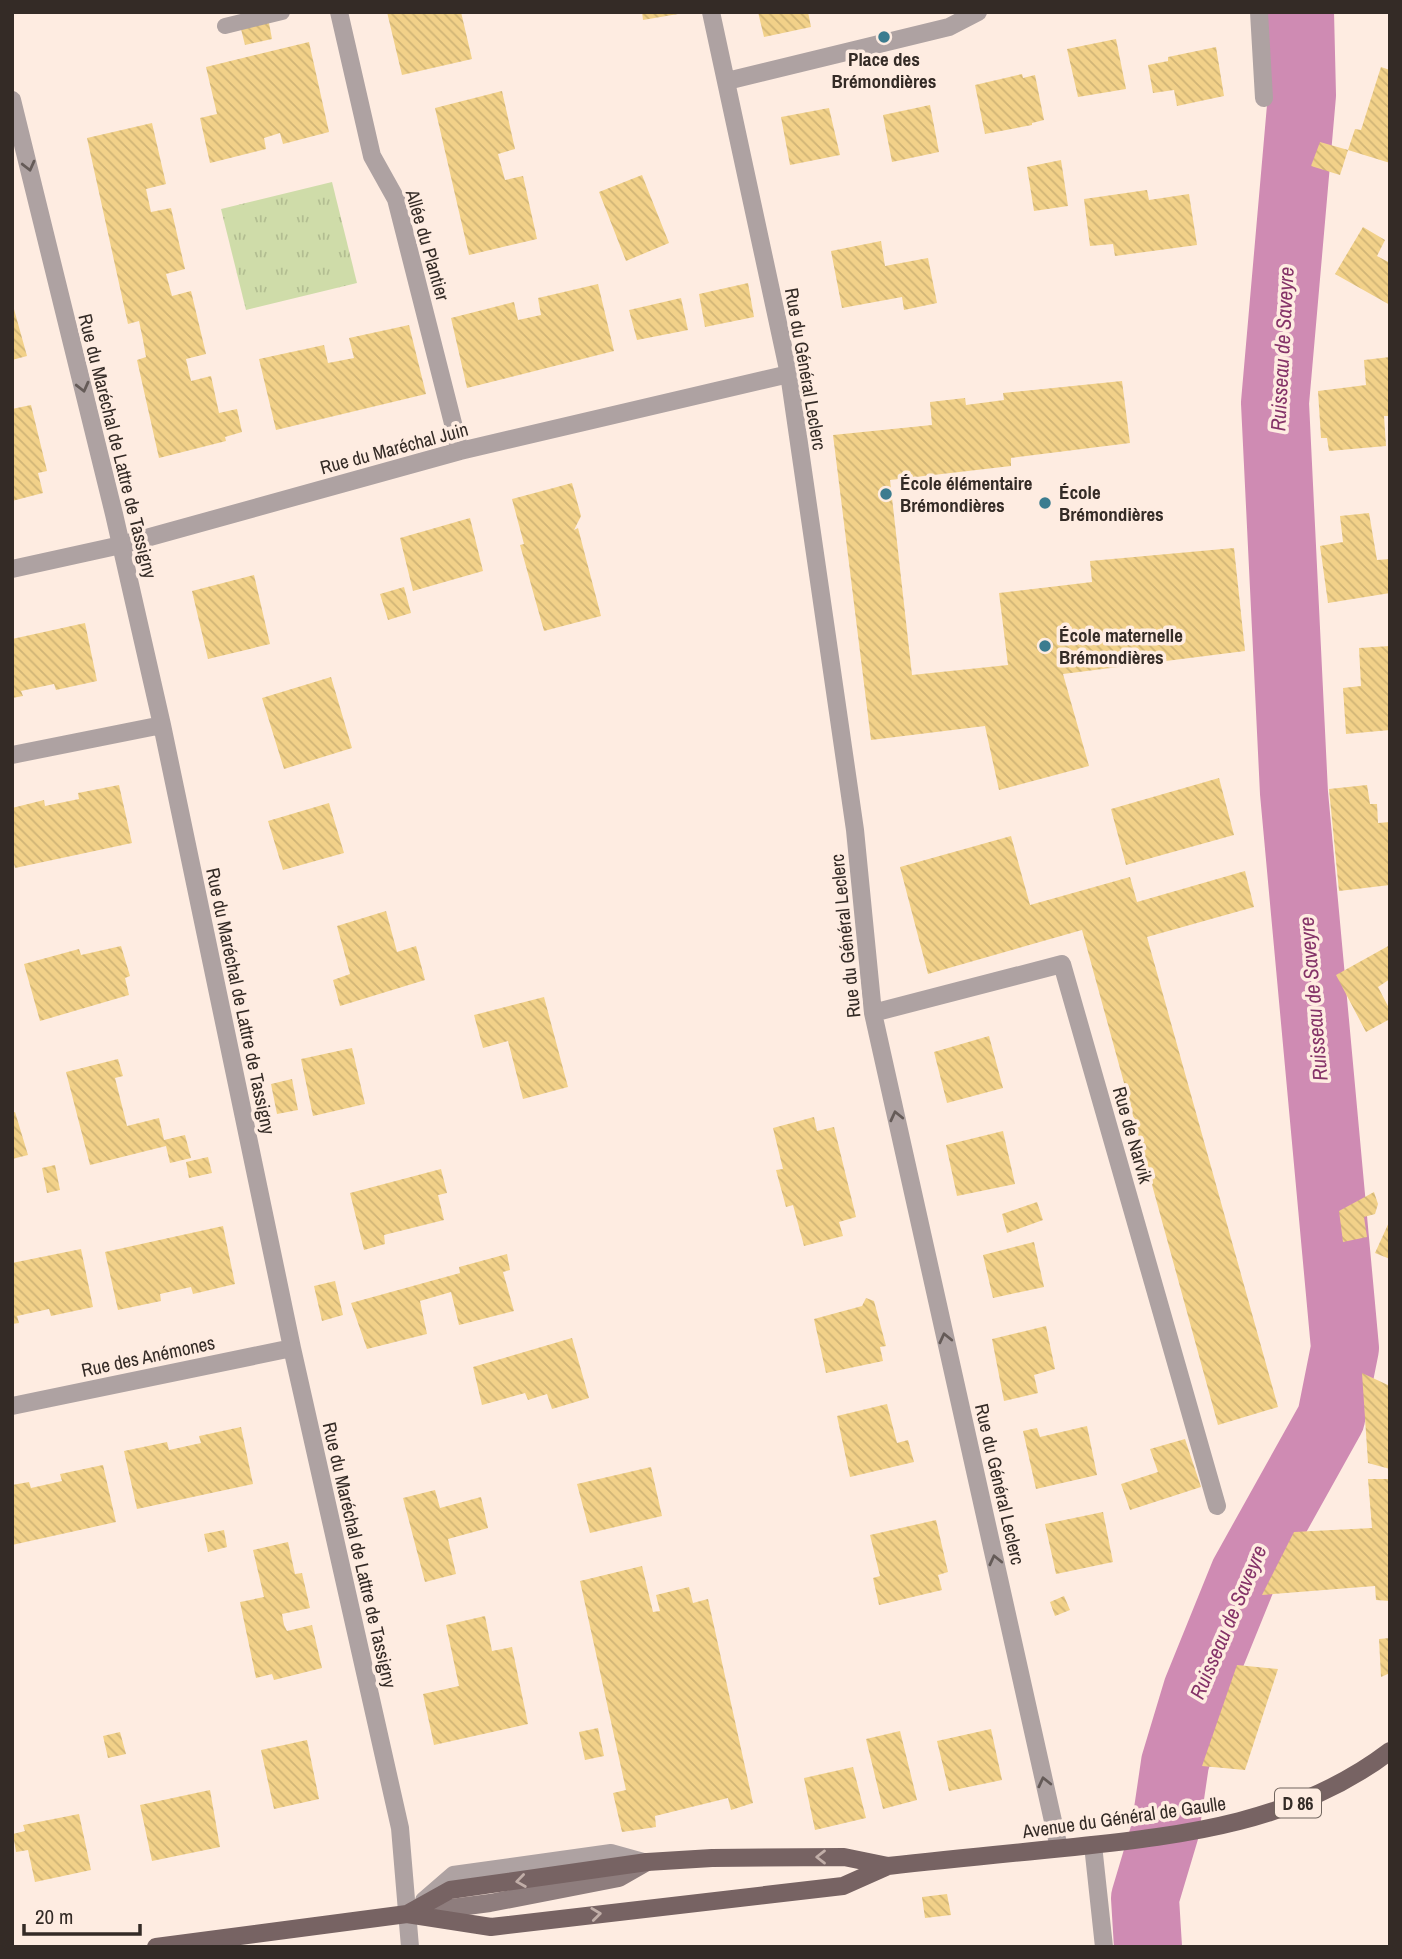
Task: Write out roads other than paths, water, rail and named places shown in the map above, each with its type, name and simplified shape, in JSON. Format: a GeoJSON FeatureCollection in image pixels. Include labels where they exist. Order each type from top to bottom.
{"type":"FeatureCollection","features":[{"type":"Feature","properties":{"kind":"main road","name":"Avenue du Général de Gaulle"},"geometry":{"type":"LineString","coordinates":[[156,1947],[407,1914],[491,1927],[842,1886],[888,1866],[1196,1832],[1265,1816],[1324,1792],[1390,1751]]}},
{"type":"Feature","properties":{"kind":"main road","name":"Avenue du Général de Gaulle"},"geometry":{"type":"LineString","coordinates":[[407,1914],[450,1891],[647,1862],[712,1858],[844,1857],[888,1866]]}},
{"type":"Feature","properties":{"kind":"street","name":"Allée du Plantier"},"geometry":{"type":"LineString","coordinates":[[339,12],[372,156],[396,199],[460,452]]}},
{"type":"Feature","properties":{"kind":"street","name":"Rue du Général Leclerc"},"geometry":{"type":"LineString","coordinates":[[711,12],[789,374],[855,830],[873,1013],[1059,1848]]}},
{"type":"Feature","properties":{"kind":"street"},"geometry":{"type":"LineString","coordinates":[[727,82],[948,27],[978,12]]}},
{"type":"Feature","properties":{"kind":"street"},"geometry":{"type":"LineString","coordinates":[[1259,12],[1264,98]]}},
{"type":"Feature","properties":{"kind":"street","name":"Rue du Maréchal de Lattre de Tassigny"},"geometry":{"type":"LineString","coordinates":[[12,100],[121,545],[162,725],[292,1348],[400,1828],[410,1947]]}},
{"type":"Feature","properties":{"kind":"street","name":"Rue du Maréchal Juin"},"geometry":{"type":"LineString","coordinates":[[12,569],[121,545],[460,452],[789,374]]}},
{"type":"Feature","properties":{"kind":"street"},"geometry":{"type":"LineString","coordinates":[[12,755],[162,725]]}},
{"type":"Feature","properties":{"kind":"street","name":"Rue de Narvik"},"geometry":{"type":"LineString","coordinates":[[873,1013],[1062,964],[1217,1506]]}},
{"type":"Feature","properties":{"kind":"street","name":"Rue des Anémones"},"geometry":{"type":"LineString","coordinates":[[12,1406],[292,1348]]}},
{"type":"Feature","properties":{"kind":"street"},"geometry":{"type":"LineString","coordinates":[[1093,1845],[1104,1947]]}},
{"type":"Feature","properties":{"kind":"lane"},"geometry":{"type":"LineString","coordinates":[[225,26],[282,12]]}},
{"type":"Feature","properties":{"kind":"waterway","name":"Ruisseau de Saveyre"},"geometry":{"type":"LineString","coordinates":[[1148,1947],[1145,1898],[1165,1831],[1175,1763],[1197,1690],[1244,1574],[1331,1418],[1345,1348],[1294,793],[1275,403],[1302,95],[1300,12]]}},
{"type":"Feature","properties":{"kind":"place","name":"Place des Brémondières"},"geometry":{"type":"Point","coordinates":[884,37]}},
{"type":"Feature","properties":{"kind":"place","name":"École élémentaire Brémondières"},"geometry":{"type":"Point","coordinates":[886,494]}},
{"type":"Feature","properties":{"kind":"place","name":"École Brémondières"},"geometry":{"type":"Point","coordinates":[1045,503]}},
{"type":"Feature","properties":{"kind":"place","name":"École maternelle Brémondières"},"geometry":{"type":"Point","coordinates":[1045,646]}}]}
